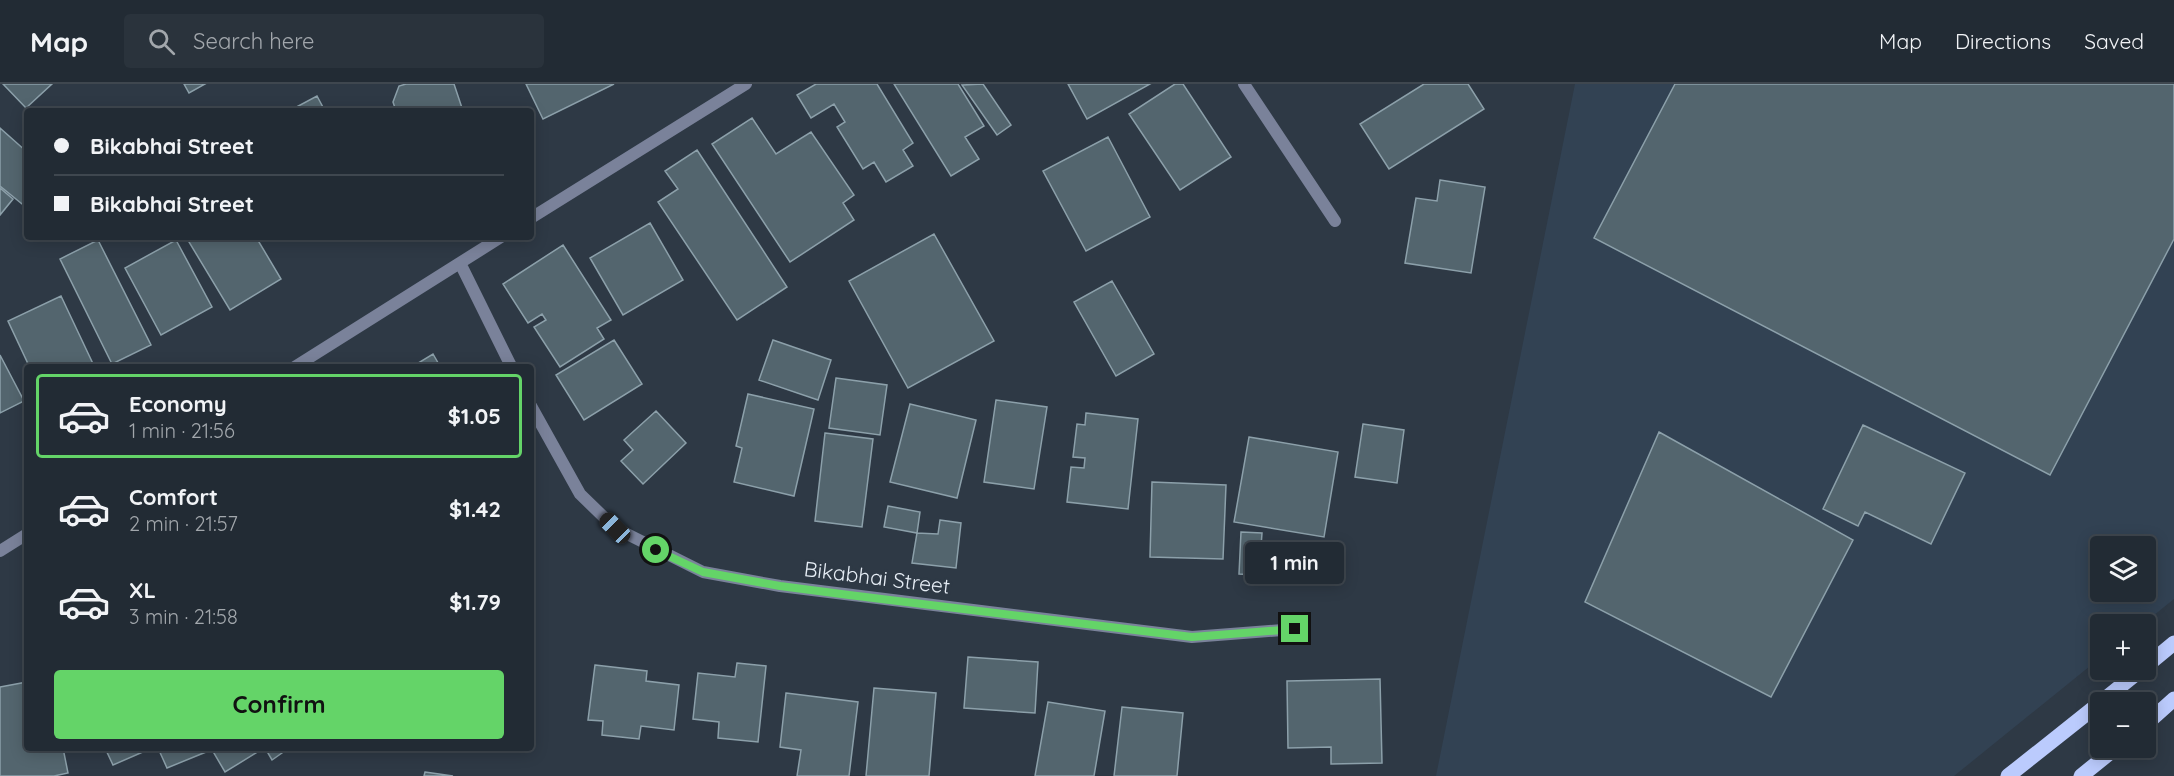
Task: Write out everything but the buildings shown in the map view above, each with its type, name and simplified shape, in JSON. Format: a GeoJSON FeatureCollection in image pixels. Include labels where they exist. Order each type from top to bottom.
{"type":"FeatureCollection","features":[{"type":"Feature","properties":{"kind":"main road"},"geometry":{"type":"LineString","coordinates":[[2156,658],[2174,644]]}},
{"type":"Feature","properties":{"kind":"main road"},"geometry":{"type":"LineString","coordinates":[[2113,692],[2128,680]]}},
{"type":"Feature","properties":{"kind":"main road"},"geometry":{"type":"LineString","coordinates":[[2156,715],[2174,699]]}},
{"type":"Feature","properties":{"kind":"main road"},"geometry":{"type":"LineString","coordinates":[[2008,776],[2090,710]]}},
{"type":"Feature","properties":{"kind":"main road"},"geometry":{"type":"LineString","coordinates":[[2080,776],[2103,758]]}},
{"type":"Feature","properties":{"kind":"street"},"geometry":{"type":"LineString","coordinates":[[534,216],[746,84]]}},
{"type":"Feature","properties":{"kind":"street"},"geometry":{"type":"LineString","coordinates":[[1244,84],[1335,221]]}},
{"type":"Feature","properties":{"kind":"street"},"geometry":{"type":"LineString","coordinates":[[299,364],[496,240]]}},
{"type":"Feature","properties":{"kind":"street"},"geometry":{"type":"LineString","coordinates":[[460,263],[510,364]]}},
{"type":"Feature","properties":{"kind":"street","name":"Bikabhai Street"},"geometry":{"type":"LineString","coordinates":[[534,411],[580,494],[615,528],[703,572],[780,586],[1192,637],[1295,629]]}},
{"type":"Feature","properties":{"kind":"street"},"geometry":{"type":"LineString","coordinates":[[0,551],[24,536]]}},
{"type":"Feature","properties":{"kind":"shaded area"},"geometry":{"type":"Polygon","coordinates":[[[1575,84],[2174,84],[2174,599],[2155,614],[2090,614],[2090,666],[1954,776],[1436,776],[1575,84]]]}},
{"type":"Feature","properties":{"kind":"route"},"geometry":{"type":"LineString","coordinates":[[656,550],[703,572],[780,586],[849,595],[1192,637],[1295,629]]}}]}
